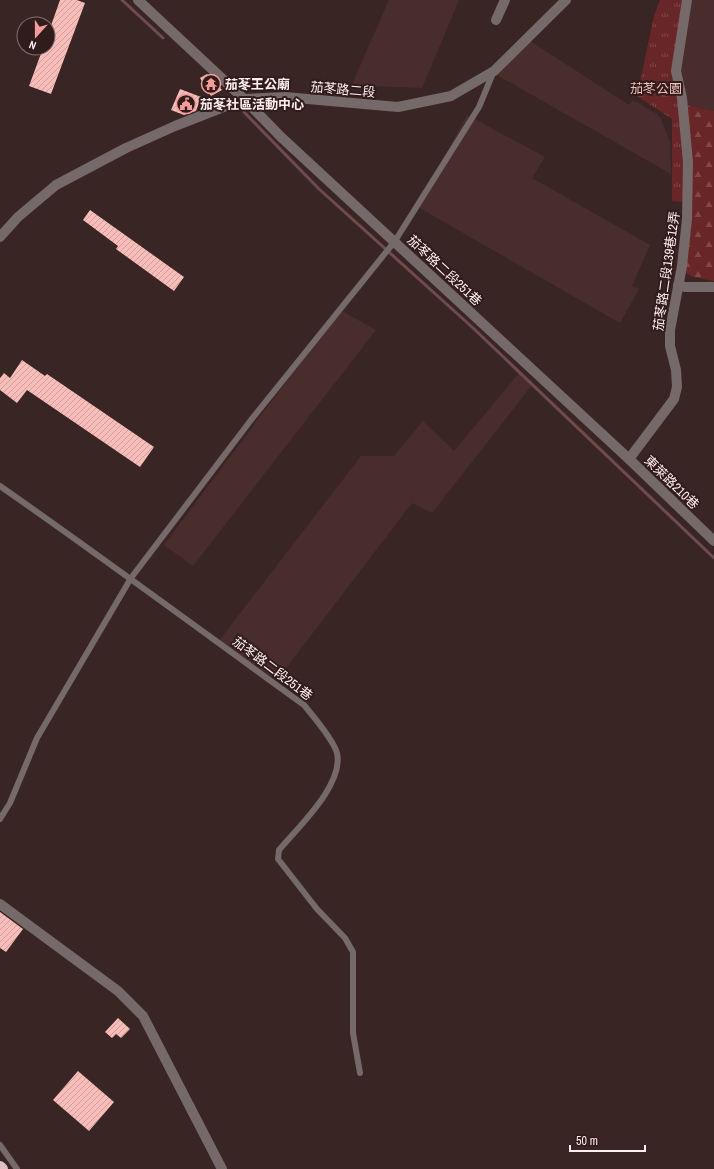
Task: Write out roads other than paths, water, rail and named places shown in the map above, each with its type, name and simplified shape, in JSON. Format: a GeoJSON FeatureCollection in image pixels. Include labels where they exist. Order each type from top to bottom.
{"type":"FeatureCollection","features":[{"type":"Feature","properties":{"kind":"street","name":"茄苳路二段251巷"},"geometry":{"type":"LineString","coordinates":[[138,0],[244,99],[281,137],[629,459]]}},
{"type":"Feature","properties":{"kind":"street"},"geometry":{"type":"LineString","coordinates":[[496,20],[505,0]]}},
{"type":"Feature","properties":{"kind":"street","name":"茄苳路二段"},"geometry":{"type":"LineString","coordinates":[[0,238],[18,217],[56,185],[126,148],[244,99],[285,97],[398,107],[451,96],[494,71],[566,0]]}},
{"type":"Feature","properties":{"kind":"street","name":"茄苳路二段139巷12弄"},"geometry":{"type":"LineString","coordinates":[[629,459],[674,399],[677,387],[676,370],[670,346],[670,336],[687,219],[688,162],[682,98],[676,71],[687,0]]}},
{"type":"Feature","properties":{"kind":"street"},"geometry":{"type":"LineString","coordinates":[[678,285],[685,287],[714,287]]}},
{"type":"Feature","properties":{"kind":"street","name":"東萊路210巷"},"geometry":{"type":"LineString","coordinates":[[629,459],[714,541]]}},
{"type":"Feature","properties":{"kind":"street"},"geometry":{"type":"LineString","coordinates":[[0,904],[118,991],[143,1016],[222,1169]]}},
{"type":"Feature","properties":{"kind":"lane"},"geometry":{"type":"LineString","coordinates":[[0,819],[10,803],[37,738],[131,578],[246,426],[395,241],[479,107],[494,71]]}},
{"type":"Feature","properties":{"kind":"lane","name":"茄苳路二段251巷"},"geometry":{"type":"LineString","coordinates":[[0,486],[131,578],[304,705],[320,723],[337,753],[336,774],[327,792],[279,850],[278,859],[321,913],[345,938],[353,952],[353,1034],[360,1073]]}},
{"type":"Feature","properties":{"kind":"lane"},"geometry":{"type":"LineString","coordinates":[[0,1145],[17,1169]]}},
{"type":"Feature","properties":{"kind":"waterway"},"geometry":{"type":"LineString","coordinates":[[122,0],[163,38]]}},
{"type":"Feature","properties":{"kind":"waterway"},"geometry":{"type":"LineString","coordinates":[[244,112],[319,189],[472,327],[714,558]]}},
{"type":"Feature","properties":{"kind":"place","name":"茄苳王公廟"},"geometry":{"type":"Point","coordinates":[211,84]}},
{"type":"Feature","properties":{"kind":"place","name":"茄苳社區活動中心"},"geometry":{"type":"Point","coordinates":[186,104]}},
{"type":"Feature","properties":{"kind":"park label","name":"茄苳公園"},"geometry":{"type":"Point","coordinates":[656,88]}}]}
